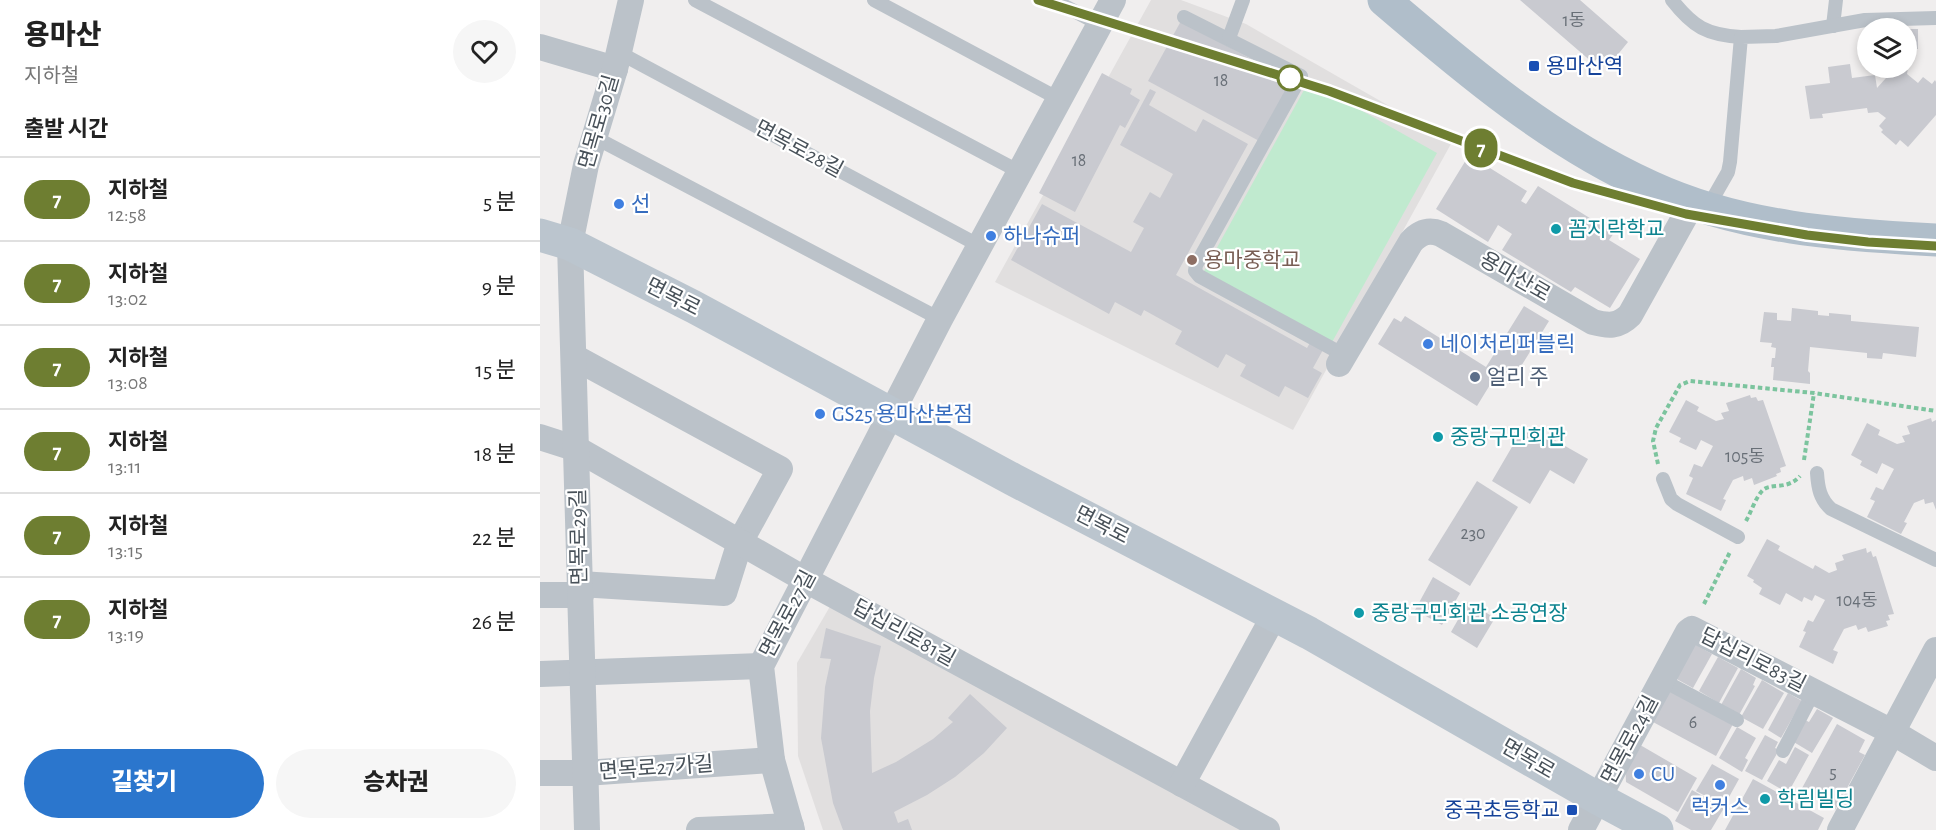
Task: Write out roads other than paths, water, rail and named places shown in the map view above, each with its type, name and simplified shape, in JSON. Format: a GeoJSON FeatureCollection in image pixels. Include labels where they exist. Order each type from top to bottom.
{"type":"FeatureCollection","features":[{"type":"Feature","properties":{"kind":"main road"},"geometry":{"type":"LineString","coordinates":[[1387,1],[1463,68],[1508,102],[1554,133],[1652,188],[1757,221],[1870,237],[1936,240]]}},
{"type":"Feature","properties":{"kind":"street","name":"면목로30길"},"geometry":{"type":"LineString","coordinates":[[555,239],[586,165],[631,0]]}},
{"type":"Feature","properties":{"kind":"street"},"geometry":{"type":"LineString","coordinates":[[892,414],[940,319],[1113,0]]}},
{"type":"Feature","properties":{"kind":"street"},"geometry":{"type":"LineString","coordinates":[[540,47],[616,61]]}},
{"type":"Feature","properties":{"kind":"street","name":"용마산로"},"geometry":{"type":"LineString","coordinates":[[1341,359],[1411,242],[1421,233],[1428,231],[1441,234],[1593,322],[1610,326],[1619,324],[1630,315],[1701,205]]}},
{"type":"Feature","properties":{"kind":"street","name":"면목로29길"},"geometry":{"type":"LineString","coordinates":[[555,239],[574,357],[587,830]]}},
{"type":"Feature","properties":{"kind":"street","name":"면목로"},"geometry":{"type":"LineString","coordinates":[[555,239],[694,307],[1014,480],[1275,614],[1599,799],[1658,830]]}},
{"type":"Feature","properties":{"kind":"street"},"geometry":{"type":"LineString","coordinates":[[540,595],[581,590],[724,593],[740,542],[780,469],[574,357]]}},
{"type":"Feature","properties":{"kind":"street","name":"면목로27길"},"geometry":{"type":"LineString","coordinates":[[792,828],[772,760],[761,666],[892,414]]}},
{"type":"Feature","properties":{"kind":"street","name":"답십리로81길"},"geometry":{"type":"LineString","coordinates":[[540,437],[577,449],[806,580],[1267,830]]}},
{"type":"Feature","properties":{"kind":"street"},"geometry":{"type":"LineString","coordinates":[[1182,784],[1275,614]]}},
{"type":"Feature","properties":{"kind":"street","name":"면목로24길"},"geometry":{"type":"LineString","coordinates":[[1581,830],[1688,632],[1692,629]]}},
{"type":"Feature","properties":{"kind":"street","name":"답십리로83길"},"geometry":{"type":"LineString","coordinates":[[1692,629],[1892,732],[1936,758]]}},
{"type":"Feature","properties":{"kind":"street"},"geometry":{"type":"LineString","coordinates":[[1840,830],[1936,650]]}},
{"type":"Feature","properties":{"kind":"street"},"geometry":{"type":"LineString","coordinates":[[540,674],[761,666]]}},
{"type":"Feature","properties":{"kind":"street","name":"면목로27가길"},"geometry":{"type":"LineString","coordinates":[[540,773],[585,773],[772,760]]}},
{"type":"Feature","properties":{"kind":"street"},"geometry":{"type":"LineString","coordinates":[[699,830],[792,828]]}},
{"type":"Feature","properties":{"kind":"lane"},"geometry":{"type":"LineString","coordinates":[[695,0],[1020,171]]}},
{"type":"Feature","properties":{"kind":"lane"},"geometry":{"type":"LineString","coordinates":[[874,0],[1059,99]]}},
{"type":"Feature","properties":{"kind":"lane"},"geometry":{"type":"LineString","coordinates":[[1053,0],[1099,24]]}},
{"type":"Feature","properties":{"kind":"lane"},"geometry":{"type":"LineString","coordinates":[[1233,0],[1237,14]]}},
{"type":"Feature","properties":{"kind":"lane"},"geometry":{"type":"LineString","coordinates":[[1229,38],[1244,0]]}},
{"type":"Feature","properties":{"kind":"lane"},"geometry":{"type":"LineString","coordinates":[[1672,0],[1687,19],[1696,25],[1712,33],[1741,37],[1776,36],[1865,20],[1936,18]]}},
{"type":"Feature","properties":{"kind":"lane"},"geometry":{"type":"LineString","coordinates":[[1833,26],[1836,0]]}},
{"type":"Feature","properties":{"kind":"lane"},"geometry":{"type":"LineString","coordinates":[[1184,17],[1301,76],[1194,272],[1341,359]]}},
{"type":"Feature","properties":{"kind":"lane"},"geometry":{"type":"LineString","coordinates":[[1701,205],[1728,172],[1741,37]]}},
{"type":"Feature","properties":{"kind":"lane","name":"면목로28길"},"geometry":{"type":"LineString","coordinates":[[616,61],[980,246]]}},
{"type":"Feature","properties":{"kind":"lane"},"geometry":{"type":"LineString","coordinates":[[594,137],[940,319]]}},
{"type":"Feature","properties":{"kind":"lane"},"geometry":{"type":"LineString","coordinates":[[1817,473],[1821,496],[1831,509],[1936,560]]}},
{"type":"Feature","properties":{"kind":"lane"},"geometry":{"type":"LineString","coordinates":[[1663,479],[1671,499],[1677,504],[1738,537]]}},
{"type":"Feature","properties":{"kind":"lane","name":"면목로24길"},"geometry":{"type":"LineString","coordinates":[[1662,680],[1737,720]]}},
{"type":"Feature","properties":{"kind":"lane","name":"답십리로83길"},"geometry":{"type":"LineString","coordinates":[[1783,751],[1814,691]]}},
{"type":"Feature","properties":{"kind":"metro line","name":"7"},"geometry":{"type":"LineString","coordinates":[[1038,0],[1329,91],[1573,183],[1686,214],[1807,235],[1936,246]]}},
{"type":"Feature","properties":{"kind":"place","name":"용마산역"},"geometry":{"type":"Point","coordinates":[1534,66]}},
{"type":"Feature","properties":{"kind":"place","name":"선"},"geometry":{"type":"Point","coordinates":[619,204]}},
{"type":"Feature","properties":{"kind":"place","name":"꼼지락학교"},"geometry":{"type":"Point","coordinates":[1556,229]}},
{"type":"Feature","properties":{"kind":"place","name":"하나슈퍼"},"geometry":{"type":"Point","coordinates":[991,236]}},
{"type":"Feature","properties":{"kind":"place","name":"용마중학교"},"geometry":{"type":"Point","coordinates":[1192,260]}},
{"type":"Feature","properties":{"kind":"place","name":"네이처리퍼블릭"},"geometry":{"type":"Point","coordinates":[1428,344]}},
{"type":"Feature","properties":{"kind":"place","name":"얼리 주"},"geometry":{"type":"Point","coordinates":[1475,377]}},
{"type":"Feature","properties":{"kind":"place","name":"GS25 용마산본점"},"geometry":{"type":"Point","coordinates":[820,414]}},
{"type":"Feature","properties":{"kind":"place","name":"중랑구민회관"},"geometry":{"type":"Point","coordinates":[1438,437]}},
{"type":"Feature","properties":{"kind":"place","name":"중랑구민회관 소공연장"},"geometry":{"type":"Point","coordinates":[1359,613]}},
{"type":"Feature","properties":{"kind":"place","name":"CU"},"geometry":{"type":"Point","coordinates":[1639,774]}},
{"type":"Feature","properties":{"kind":"place","name":"럭커스"},"geometry":{"type":"Point","coordinates":[1720,785]}},
{"type":"Feature","properties":{"kind":"place","name":"학림빌딩"},"geometry":{"type":"Point","coordinates":[1765,799]}},
{"type":"Feature","properties":{"kind":"place","name":"중곡초등학교"},"geometry":{"type":"Point","coordinates":[1572,810]}}]}
